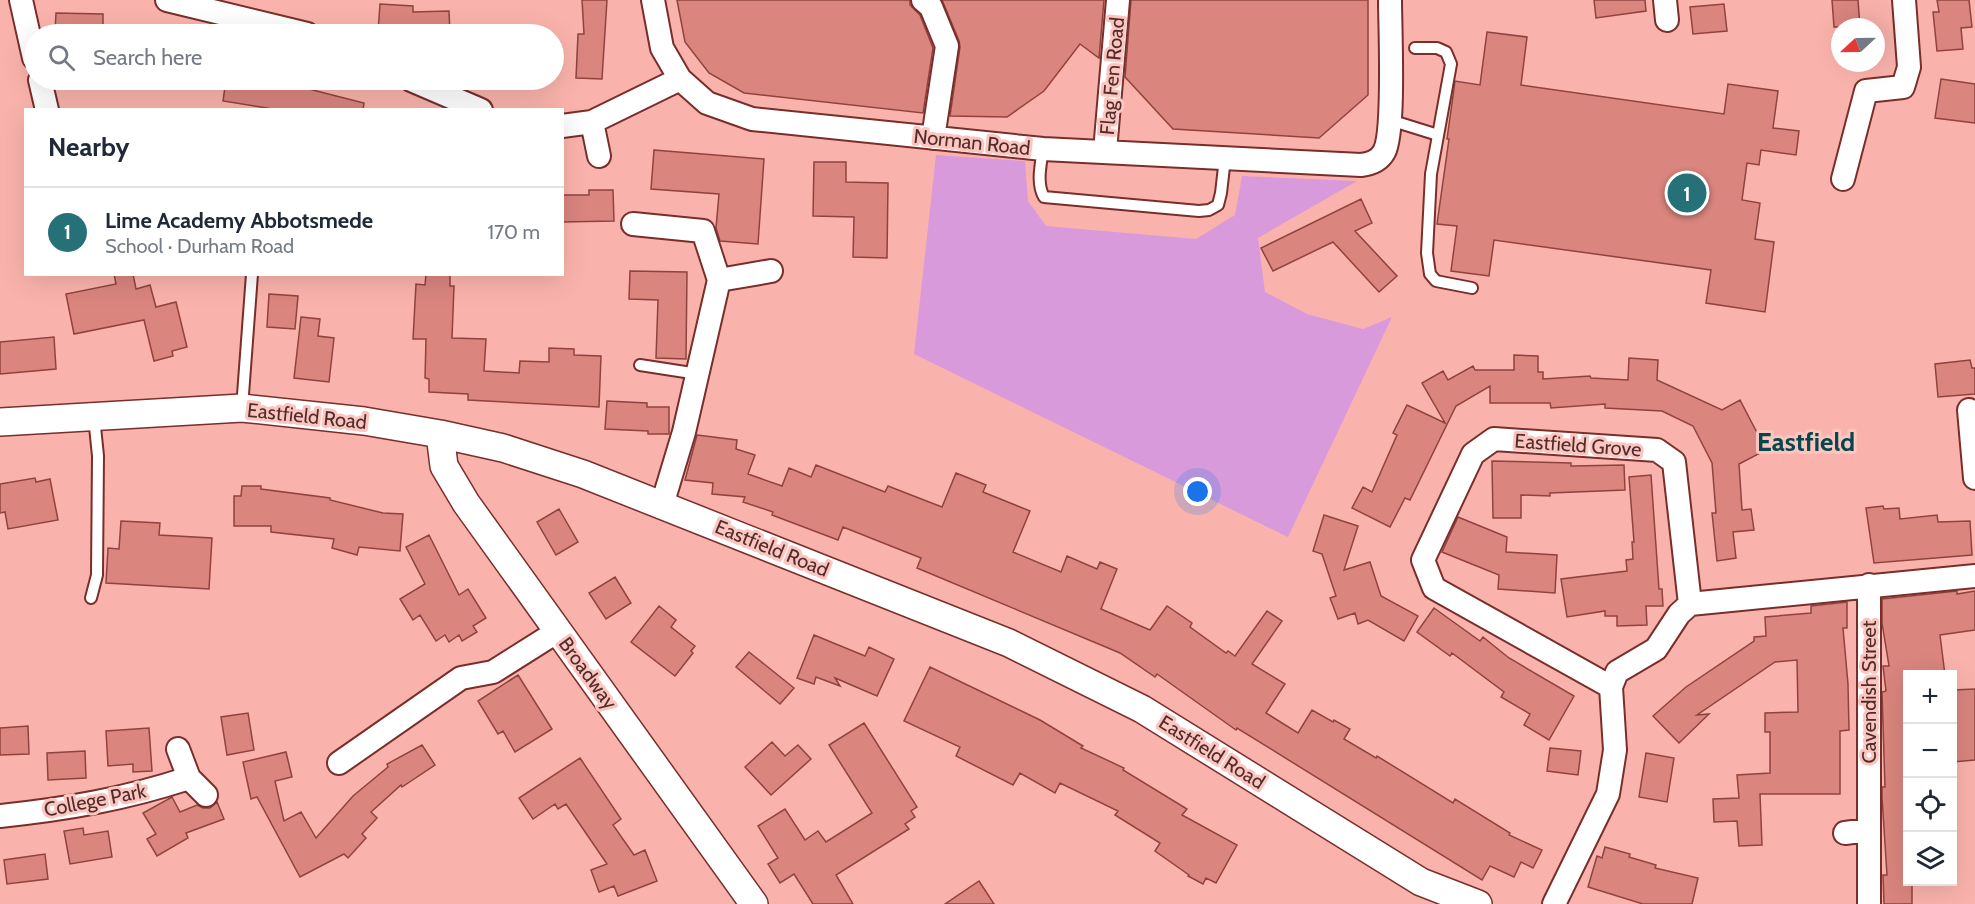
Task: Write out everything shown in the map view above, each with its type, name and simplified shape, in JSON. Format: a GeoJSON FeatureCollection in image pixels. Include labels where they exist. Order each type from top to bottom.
{"type":"FeatureCollection","features":[{"type":"Feature","properties":{"kind":"street"},"geometry":{"type":"LineString","coordinates":[[21,0],[26,24]]}},
{"type":"Feature","properties":{"kind":"street"},"geometry":{"type":"LineString","coordinates":[[167,0],[267,24]]}},
{"type":"Feature","properties":{"kind":"street","name":"Norman Road"},"geometry":{"type":"LineString","coordinates":[[653,0],[662,48],[680,80],[707,103],[752,119],[1043,149],[1361,165],[1373,163],[1383,154],[1390,120]]}},
{"type":"Feature","properties":{"kind":"street"},"geometry":{"type":"LineString","coordinates":[[923,0],[931,7],[946,46],[933,138]]}},
{"type":"Feature","properties":{"kind":"street","name":"Flag Fen Road"},"geometry":{"type":"LineString","coordinates":[[1106,151],[1118,0]]}},
{"type":"Feature","properties":{"kind":"street"},"geometry":{"type":"LineString","coordinates":[[1390,0],[1390,120]]}},
{"type":"Feature","properties":{"kind":"street"},"geometry":{"type":"LineString","coordinates":[[1843,179],[1866,91],[1903,87],[1909,67],[1904,0]]}},
{"type":"Feature","properties":{"kind":"street"},"geometry":{"type":"LineString","coordinates":[[564,126],[592,122],[680,80]]}},
{"type":"Feature","properties":{"kind":"street"},"geometry":{"type":"LineString","coordinates":[[42,90],[47,108]]}},
{"type":"Feature","properties":{"kind":"street"},"geometry":{"type":"LineString","coordinates":[[434,90],[476,108]]}},
{"type":"Feature","properties":{"kind":"street"},"geometry":{"type":"LineString","coordinates":[[592,122],[600,157]]}},
{"type":"Feature","properties":{"kind":"street"},"geometry":{"type":"LineString","coordinates":[[633,224],[703,231],[719,280],[684,432],[662,505]]}},
{"type":"Feature","properties":{"kind":"street"},"geometry":{"type":"LineString","coordinates":[[719,280],[771,271]]}},
{"type":"Feature","properties":{"kind":"street","name":"Eastfield Road"},"geometry":{"type":"LineString","coordinates":[[0,422],[242,408],[364,421],[440,434],[515,452],[582,474],[1009,643],[1142,709],[1421,882],[1478,904]]}},
{"type":"Feature","properties":{"kind":"street"},"geometry":{"type":"LineString","coordinates":[[1969,410],[1975,478]]}},
{"type":"Feature","properties":{"kind":"street","name":"Broadway"},"geometry":{"type":"LineString","coordinates":[[440,434],[444,466],[455,484],[754,904]]}},
{"type":"Feature","properties":{"kind":"street","name":"Eastfield Grove"},"geometry":{"type":"LineString","coordinates":[[1611,687],[1434,588],[1423,560],[1473,454],[1494,439],[1657,450],[1674,462],[1690,604]]}},
{"type":"Feature","properties":{"kind":"street"},"geometry":{"type":"LineString","coordinates":[[1554,904],[1608,794],[1615,750],[1611,687],[1617,672],[1656,649],[1679,614],[1690,604],[1975,576]]}},
{"type":"Feature","properties":{"kind":"street","name":"Cavendish Street"},"geometry":{"type":"LineString","coordinates":[[1869,585],[1869,904]]}},
{"type":"Feature","properties":{"kind":"street"},"geometry":{"type":"LineString","coordinates":[[339,763],[461,678],[493,672],[558,631]]}},
{"type":"Feature","properties":{"kind":"street"},"geometry":{"type":"LineString","coordinates":[[178,749],[189,778],[206,795]]}},
{"type":"Feature","properties":{"kind":"street","name":"College Park"},"geometry":{"type":"LineString","coordinates":[[0,816],[94,804],[189,778]]}},
{"type":"Feature","properties":{"kind":"street"},"geometry":{"type":"LineString","coordinates":[[1845,833],[1869,830]]}},
{"type":"Feature","properties":{"kind":"lane"},"geometry":{"type":"LineString","coordinates":[[1415,48],[1437,48],[1446,52],[1451,64],[1431,174],[1427,252],[1430,274],[1436,281],[1472,288]]}},
{"type":"Feature","properties":{"kind":"lane"},"geometry":{"type":"LineString","coordinates":[[1390,120],[1438,135]]}},
{"type":"Feature","properties":{"kind":"lane"},"geometry":{"type":"LineString","coordinates":[[1043,149],[1040,179],[1044,197],[1199,211],[1209,210],[1218,205],[1226,158]]}},
{"type":"Feature","properties":{"kind":"lane"},"geometry":{"type":"LineString","coordinates":[[242,408],[252,276]]}},
{"type":"Feature","properties":{"kind":"lane"},"geometry":{"type":"LineString","coordinates":[[640,365],[698,374]]}},
{"type":"Feature","properties":{"kind":"lane"},"geometry":{"type":"LineString","coordinates":[[91,598],[97,575],[98,456],[94,417]]}},
{"type":"Feature","properties":{"kind":"shaded area"},"geometry":{"type":"Polygon","coordinates":[[[936,155],[1025,161],[1028,201],[1046,226],[1196,239],[1235,215],[1242,176],[1357,181],[1258,238],[1265,292],[1307,314],[1363,329],[1392,317],[1288,537],[914,354],[936,155]]]}},
{"type":"Feature","properties":{"kind":"building"},"geometry":{"type":"Polygon","coordinates":[[[582,0],[607,0],[602,79],[576,78],[578,34],[584,34],[582,0]]]}},
{"type":"Feature","properties":{"kind":"building"},"geometry":{"type":"Polygon","coordinates":[[[677,0],[910,0],[910,5],[920,15],[933,48],[923,113],[744,93],[709,73],[685,42],[677,0]]]}},
{"type":"Feature","properties":{"kind":"building"},"geometry":{"type":"Polygon","coordinates":[[[942,0],[1104,0],[1099,58],[1080,44],[1044,91],[1007,117],[950,116],[960,47],[942,0]]]}},
{"type":"Feature","properties":{"kind":"building"},"geometry":{"type":"Polygon","coordinates":[[[1131,0],[1368,0],[1368,95],[1319,138],[1173,129],[1125,77],[1131,0]]]}},
{"type":"Feature","properties":{"kind":"building"},"geometry":{"type":"Polygon","coordinates":[[[1594,0],[1645,0],[1646,11],[1596,18],[1594,0]]]}},
{"type":"Feature","properties":{"kind":"building"},"geometry":{"type":"Polygon","coordinates":[[[1832,0],[1858,0],[1859,18],[1833,18],[1832,0]]]}},
{"type":"Feature","properties":{"kind":"building"},"geometry":{"type":"Polygon","coordinates":[[[1937,0],[1969,0],[1972,27],[1961,28],[1963,49],[1937,51],[1933,12],[1939,12],[1937,0]]]}},
{"type":"Feature","properties":{"kind":"building"},"geometry":{"type":"Polygon","coordinates":[[[380,4],[413,6],[413,12],[449,11],[450,24],[379,24],[380,4]]]}},
{"type":"Feature","properties":{"kind":"building"},"geometry":{"type":"Polygon","coordinates":[[[1724,4],[1727,31],[1693,34],[1690,7],[1724,4]]]}},
{"type":"Feature","properties":{"kind":"building"},"geometry":{"type":"Polygon","coordinates":[[[56,13],[103,14],[103,24],[55,24],[56,13]]]}},
{"type":"Feature","properties":{"kind":"building"},"geometry":{"type":"Polygon","coordinates":[[[1487,32],[1527,37],[1521,85],[1724,114],[1728,84],[1778,91],[1773,128],[1799,131],[1796,155],[1761,150],[1759,165],[1747,163],[1742,200],[1760,203],[1755,239],[1774,242],[1765,312],[1706,303],[1711,270],[1494,240],[1489,276],[1451,271],[1457,226],[1437,224],[1455,81],[1480,85],[1487,32]]]}},
{"type":"Feature","properties":{"kind":"building"},"geometry":{"type":"Polygon","coordinates":[[[1941,79],[1975,84],[1975,123],[1935,118],[1941,79]]]}},
{"type":"Feature","properties":{"kind":"building"},"geometry":{"type":"Polygon","coordinates":[[[225,90],[313,90],[364,103],[363,108],[267,108],[223,101],[225,90]]]}},
{"type":"Feature","properties":{"kind":"building"},"geometry":{"type":"Polygon","coordinates":[[[654,150],[764,159],[758,244],[720,241],[716,228],[719,194],[651,189],[654,150]]]}},
{"type":"Feature","properties":{"kind":"building"},"geometry":{"type":"Polygon","coordinates":[[[814,162],[846,162],[846,182],[888,183],[887,258],[853,257],[854,217],[813,216],[814,162]]]}},
{"type":"Feature","properties":{"kind":"building"},"geometry":{"type":"Polygon","coordinates":[[[589,190],[613,190],[614,221],[564,222],[564,195],[589,195],[589,190]]]}},
{"type":"Feature","properties":{"kind":"building"},"geometry":{"type":"Polygon","coordinates":[[[1361,199],[1372,223],[1355,231],[1397,276],[1379,292],[1333,242],[1273,271],[1261,248],[1361,199]]]}},
{"type":"Feature","properties":{"kind":"building"},"geometry":{"type":"Polygon","coordinates":[[[630,271],[687,272],[686,359],[656,358],[658,300],[629,299],[630,271]]]}},
{"type":"Feature","properties":{"kind":"building"},"geometry":{"type":"Polygon","coordinates":[[[114,276],[133,276],[136,289],[150,285],[156,307],[176,302],[187,347],[172,351],[173,356],[154,361],[144,320],[74,334],[66,294],[116,284],[114,276]]]}},
{"type":"Feature","properties":{"kind":"building"},"geometry":{"type":"Polygon","coordinates":[[[426,276],[450,276],[450,286],[454,286],[452,338],[486,339],[484,371],[519,373],[520,361],[549,362],[549,348],[574,349],[574,355],[601,356],[599,407],[468,400],[468,394],[429,392],[429,379],[425,378],[426,339],[413,339],[416,284],[425,285],[426,276]]]}},
{"type":"Feature","properties":{"kind":"building"},"geometry":{"type":"Polygon","coordinates":[[[269,294],[298,296],[295,329],[267,327],[269,294]]]}},
{"type":"Feature","properties":{"kind":"building"},"geometry":{"type":"Polygon","coordinates":[[[301,317],[320,319],[318,336],[334,338],[329,382],[294,378],[301,317]]]}},
{"type":"Feature","properties":{"kind":"building"},"geometry":{"type":"Polygon","coordinates":[[[54,337],[56,369],[0,374],[0,342],[54,337]]]}},
{"type":"Feature","properties":{"kind":"building"},"geometry":{"type":"Polygon","coordinates":[[[1514,355],[1538,356],[1538,372],[1543,372],[1543,379],[1590,376],[1591,378],[1628,380],[1629,358],[1658,360],[1657,380],[1722,410],[1740,400],[1766,450],[1739,464],[1742,510],[1751,509],[1754,530],[1733,532],[1736,558],[1717,561],[1712,513],[1716,513],[1712,463],[1693,426],[1662,411],[1605,408],[1605,404],[1551,408],[1550,403],[1490,403],[1490,386],[1456,406],[1410,500],[1405,498],[1390,527],[1352,508],[1363,487],[1372,492],[1397,435],[1393,433],[1407,405],[1445,423],[1422,383],[1443,371],[1448,380],[1473,366],[1475,370],[1514,370],[1514,355]]]}},
{"type":"Feature","properties":{"kind":"building"},"geometry":{"type":"Polygon","coordinates":[[[1970,360],[1972,368],[1975,368],[1975,394],[1938,397],[1935,364],[1970,360]]]}},
{"type":"Feature","properties":{"kind":"building"},"geometry":{"type":"Polygon","coordinates":[[[607,401],[647,403],[647,407],[669,407],[669,434],[605,429],[607,401]]]}},
{"type":"Feature","properties":{"kind":"building"},"geometry":{"type":"Polygon","coordinates":[[[697,435],[737,440],[736,449],[755,455],[748,474],[782,486],[789,468],[811,477],[816,465],[885,492],[888,486],[942,507],[956,473],[986,485],[983,492],[1030,511],[1013,552],[1061,572],[1067,556],[1097,569],[1100,562],[1117,569],[1101,609],[1150,630],[1167,606],[1192,623],[1190,627],[1226,653],[1228,651],[1235,656],[1267,611],[1282,621],[1252,664],[1285,684],[1266,713],[1298,733],[1312,710],[1350,729],[1344,739],[1376,758],[1377,756],[1453,803],[1455,799],[1510,833],[1509,835],[1542,850],[1533,868],[1521,862],[1514,877],[1490,866],[1482,880],[1237,728],[1236,730],[1157,674],[1155,677],[1120,653],[917,568],[921,558],[843,527],[838,540],[772,515],[773,512],[743,502],[745,497],[712,494],[713,483],[685,480],[697,435]]]}},
{"type":"Feature","properties":{"kind":"building"},"geometry":{"type":"Polygon","coordinates":[[[1492,461],[1571,463],[1571,466],[1624,465],[1625,490],[1550,493],[1550,496],[1521,495],[1521,518],[1493,518],[1492,461]]]}},
{"type":"Feature","properties":{"kind":"building"},"geometry":{"type":"Polygon","coordinates":[[[1651,475],[1659,589],[1662,589],[1663,606],[1646,606],[1647,625],[1617,626],[1617,616],[1605,616],[1605,611],[1567,617],[1561,579],[1627,571],[1626,560],[1633,559],[1632,542],[1634,542],[1629,477],[1651,475]]]}},
{"type":"Feature","properties":{"kind":"building"},"geometry":{"type":"Polygon","coordinates":[[[35,478],[36,482],[50,479],[58,520],[8,529],[5,512],[0,513],[0,484],[35,478]]]}},
{"type":"Feature","properties":{"kind":"building"},"geometry":{"type":"Polygon","coordinates":[[[242,486],[261,486],[261,489],[330,498],[330,500],[383,513],[403,514],[400,551],[359,547],[357,555],[332,548],[334,539],[271,532],[271,526],[234,526],[234,496],[241,496],[242,486]]]}},
{"type":"Feature","properties":{"kind":"building"},"geometry":{"type":"Polygon","coordinates":[[[1883,506],[1884,509],[1899,508],[1900,519],[1937,515],[1938,522],[1970,521],[1972,555],[1874,563],[1866,508],[1883,506]]]}},
{"type":"Feature","properties":{"kind":"building"},"geometry":{"type":"Polygon","coordinates":[[[559,509],[578,542],[556,555],[537,522],[559,509]]]}},
{"type":"Feature","properties":{"kind":"building"},"geometry":{"type":"Polygon","coordinates":[[[1324,515],[1358,526],[1344,570],[1370,562],[1381,596],[1418,616],[1404,641],[1368,620],[1358,624],[1355,613],[1338,619],[1330,598],[1336,596],[1322,554],[1313,551],[1324,515]]]}},
{"type":"Feature","properties":{"kind":"building"},"geometry":{"type":"Polygon","coordinates":[[[1458,517],[1507,537],[1506,552],[1557,555],[1555,593],[1498,589],[1499,575],[1442,552],[1458,517]]]}},
{"type":"Feature","properties":{"kind":"building"},"geometry":{"type":"Polygon","coordinates":[[[121,521],[160,523],[159,535],[212,538],[209,589],[106,583],[108,548],[119,549],[121,521]]]}},
{"type":"Feature","properties":{"kind":"building"},"geometry":{"type":"Polygon","coordinates":[[[429,535],[459,595],[468,589],[486,618],[473,626],[477,632],[462,641],[459,635],[449,642],[445,635],[436,641],[420,615],[413,620],[400,599],[425,584],[406,547],[429,535]]]}},
{"type":"Feature","properties":{"kind":"building"},"geometry":{"type":"Polygon","coordinates":[[[615,577],[631,603],[606,619],[589,593],[615,577]]]}},
{"type":"Feature","properties":{"kind":"building"},"geometry":{"type":"Polygon","coordinates":[[[1975,591],[1975,630],[1940,635],[1944,670],[1903,670],[1903,886],[1912,886],[1912,904],[1884,904],[1883,875],[1887,875],[1882,797],[1882,787],[1885,787],[1882,692],[1886,691],[1883,666],[1889,666],[1882,623],[1882,599],[1975,591]]]}},
{"type":"Feature","properties":{"kind":"building"},"geometry":{"type":"Polygon","coordinates":[[[1847,602],[1847,628],[1843,628],[1849,730],[1840,731],[1840,794],[1760,794],[1762,845],[1739,846],[1737,821],[1714,822],[1713,799],[1739,798],[1737,775],[1770,773],[1770,732],[1765,732],[1765,713],[1798,712],[1797,660],[1775,662],[1697,715],[1709,714],[1679,743],[1653,716],[1686,687],[1754,641],[1754,637],[1766,636],[1765,617],[1811,613],[1811,606],[1847,602]]]}},
{"type":"Feature","properties":{"kind":"building"},"geometry":{"type":"Polygon","coordinates":[[[659,606],[676,620],[671,627],[695,646],[691,651],[693,653],[675,676],[631,642],[659,606]]]}},
{"type":"Feature","properties":{"kind":"building"},"geometry":{"type":"Polygon","coordinates":[[[1434,608],[1480,641],[1483,637],[1509,658],[1574,696],[1549,740],[1524,725],[1530,714],[1501,697],[1504,692],[1452,653],[1450,656],[1417,632],[1434,608]]]}},
{"type":"Feature","properties":{"kind":"building"},"geometry":{"type":"Polygon","coordinates":[[[814,635],[865,656],[869,647],[894,659],[877,696],[835,678],[840,686],[816,677],[814,684],[797,678],[814,635]]]}},
{"type":"Feature","properties":{"kind":"building"},"geometry":{"type":"Polygon","coordinates":[[[749,652],[794,688],[780,704],[736,667],[749,652]]]}},
{"type":"Feature","properties":{"kind":"building"},"geometry":{"type":"Polygon","coordinates":[[[930,667],[1040,720],[1083,746],[1081,748],[1124,768],[1123,770],[1187,809],[1182,815],[1237,845],[1216,883],[1206,878],[1203,884],[1188,876],[1155,851],[1160,843],[1115,815],[1118,811],[1060,783],[1055,793],[1020,773],[1013,785],[956,756],[960,747],[904,721],[930,667]]]}},
{"type":"Feature","properties":{"kind":"building"},"geometry":{"type":"Polygon","coordinates":[[[518,675],[552,729],[515,752],[503,731],[498,734],[478,701],[518,675]]]}},
{"type":"Feature","properties":{"kind":"building"},"geometry":{"type":"Polygon","coordinates":[[[1975,689],[1975,760],[1957,762],[1957,690],[1975,689]]]}},
{"type":"Feature","properties":{"kind":"building"},"geometry":{"type":"Polygon","coordinates":[[[248,713],[254,750],[227,755],[221,717],[248,713]]]}},
{"type":"Feature","properties":{"kind":"building"},"geometry":{"type":"Polygon","coordinates":[[[864,723],[917,807],[911,811],[915,817],[905,824],[909,829],[836,875],[853,904],[813,904],[794,874],[780,883],[768,864],[778,858],[758,826],[785,809],[805,840],[818,831],[826,842],[872,813],[829,745],[864,723]]]}},
{"type":"Feature","properties":{"kind":"building"},"geometry":{"type":"Polygon","coordinates":[[[28,726],[29,754],[0,755],[0,728],[28,726]]]}},
{"type":"Feature","properties":{"kind":"building"},"geometry":{"type":"Polygon","coordinates":[[[149,728],[152,771],[133,772],[133,764],[108,766],[106,731],[149,728]]]}},
{"type":"Feature","properties":{"kind":"building"},"geometry":{"type":"Polygon","coordinates":[[[772,742],[785,756],[798,745],[811,759],[771,795],[745,767],[772,742]]]}},
{"type":"Feature","properties":{"kind":"building"},"geometry":{"type":"Polygon","coordinates":[[[422,745],[435,765],[402,787],[401,785],[371,812],[377,818],[362,834],[366,838],[348,858],[344,854],[300,877],[257,797],[251,799],[243,762],[286,752],[292,777],[275,781],[284,821],[301,812],[316,838],[353,796],[388,767],[387,764],[422,745]]]}},
{"type":"Feature","properties":{"kind":"building"},"geometry":{"type":"Polygon","coordinates":[[[1550,748],[1581,751],[1578,775],[1547,771],[1550,748]]]}},
{"type":"Feature","properties":{"kind":"building"},"geometry":{"type":"Polygon","coordinates":[[[85,751],[86,778],[48,780],[47,753],[85,751]]]}},
{"type":"Feature","properties":{"kind":"building"},"geometry":{"type":"Polygon","coordinates":[[[1646,753],[1674,758],[1667,802],[1639,797],[1646,753]]]}},
{"type":"Feature","properties":{"kind":"building"},"geometry":{"type":"Polygon","coordinates":[[[580,758],[621,819],[613,825],[634,855],[645,850],[657,881],[618,896],[614,886],[599,892],[591,870],[607,864],[566,804],[558,809],[555,804],[533,819],[519,798],[580,758]]]}},
{"type":"Feature","properties":{"kind":"building"},"geometry":{"type":"Polygon","coordinates":[[[172,797],[180,812],[197,805],[210,808],[217,802],[224,819],[186,833],[188,838],[157,856],[147,839],[156,834],[143,813],[172,797]]]}},
{"type":"Feature","properties":{"kind":"building"},"geometry":{"type":"Polygon","coordinates":[[[83,828],[84,835],[108,831],[112,857],[70,864],[64,831],[83,828]]]}},
{"type":"Feature","properties":{"kind":"building"},"geometry":{"type":"Polygon","coordinates":[[[1605,847],[1630,854],[1629,857],[1656,865],[1655,868],[1698,878],[1692,904],[1643,904],[1588,887],[1597,856],[1602,858],[1605,847]]]}},
{"type":"Feature","properties":{"kind":"building"},"geometry":{"type":"Polygon","coordinates":[[[45,854],[48,879],[7,884],[4,860],[45,854]]]}},
{"type":"Feature","properties":{"kind":"building"},"geometry":{"type":"Polygon","coordinates":[[[979,881],[994,904],[945,904],[979,881]]]}},
{"type":"Feature","properties":{"kind":"place","name":"Lime Academy Abbotsmede"},"geometry":{"type":"Point","coordinates":[1687,193]}},
{"type":"Feature","properties":{"kind":"district","name":"Eastfield"},"geometry":{"type":"Point","coordinates":[1806,442]}}]}
